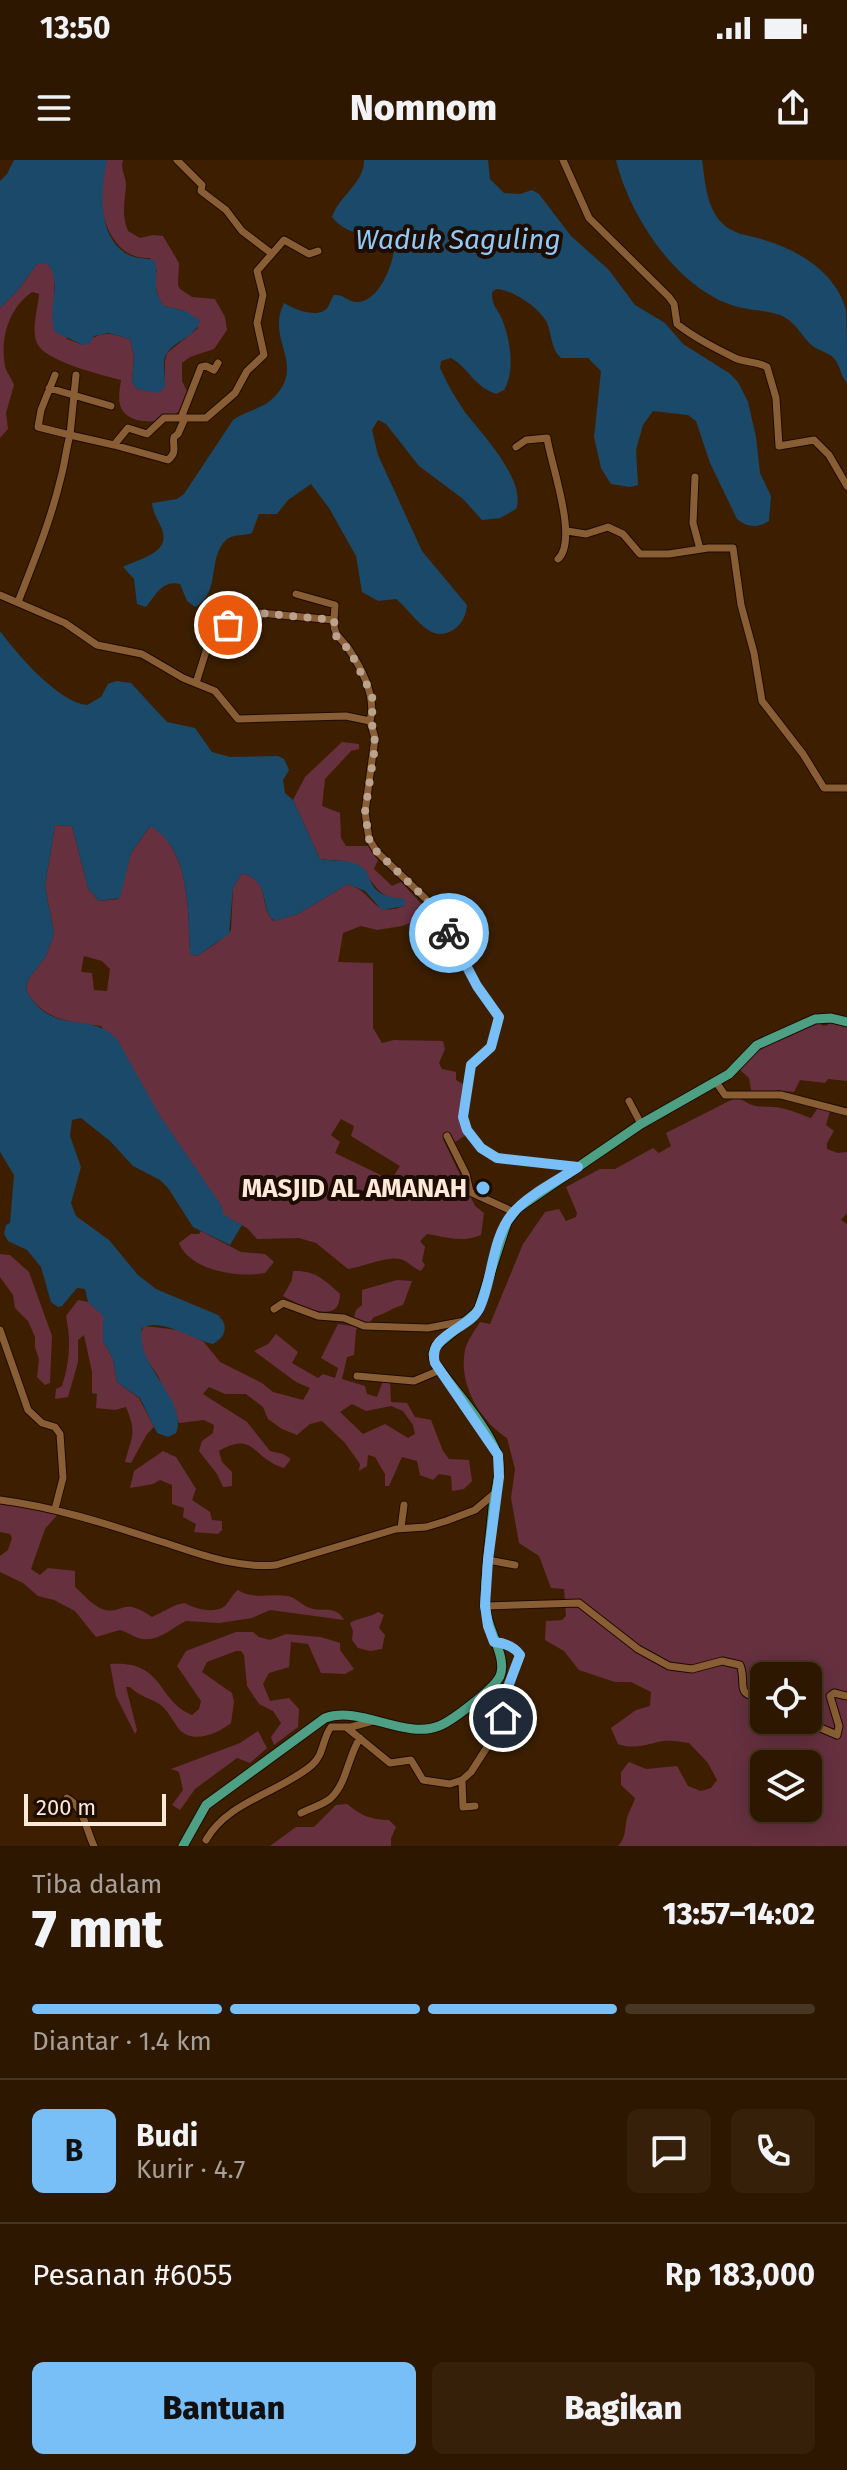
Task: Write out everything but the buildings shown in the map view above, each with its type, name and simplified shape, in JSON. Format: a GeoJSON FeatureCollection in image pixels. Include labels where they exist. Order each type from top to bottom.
{"type":"FeatureCollection","features":[{"type":"Feature","properties":{"kind":"main road"},"geometry":{"type":"LineString","coordinates":[[183,1846],[206,1805],[318,1722],[342,1714],[423,1729],[443,1725],[497,1683],[502,1669],[485,1606],[499,1477],[498,1455],[433,1358],[436,1346],[469,1320],[480,1307],[493,1259],[514,1212],[641,1124],[729,1074],[757,1045],[815,1019],[831,1018],[847,1022]]}},
{"type":"Feature","properties":{"kind":"street"},"geometry":{"type":"LineString","coordinates":[[177,160],[202,185],[201,191],[227,211],[242,231],[271,253]]}},
{"type":"Feature","properties":{"kind":"street"},"geometry":{"type":"LineString","coordinates":[[563,160],[589,218],[669,297],[674,304],[677,324],[694,338],[723,349],[733,357],[767,367],[776,398],[780,447],[814,440],[829,455],[847,486]]}},
{"type":"Feature","properties":{"kind":"street"},"geometry":{"type":"LineString","coordinates":[[114,445],[128,428],[148,433],[164,418],[206,418],[235,393],[247,371],[264,355],[257,323],[263,295],[256,274],[286,239],[309,254],[318,251]]}},
{"type":"Feature","properties":{"kind":"street"},"geometry":{"type":"LineString","coordinates":[[55,375],[38,427],[168,460],[173,456],[174,437],[178,434],[201,367],[214,370],[218,363]]}},
{"type":"Feature","properties":{"kind":"street"},"geometry":{"type":"LineString","coordinates":[[18,602],[62,476],[76,375]]}},
{"type":"Feature","properties":{"kind":"street"},"geometry":{"type":"LineString","coordinates":[[49,388],[111,406]]}},
{"type":"Feature","properties":{"kind":"street"},"geometry":{"type":"LineString","coordinates":[[516,447],[526,440],[547,438],[567,531],[563,555],[558,559]]}},
{"type":"Feature","properties":{"kind":"street"},"geometry":{"type":"LineString","coordinates":[[695,477],[693,523],[700,549]]}},
{"type":"Feature","properties":{"kind":"street"},"geometry":{"type":"LineString","coordinates":[[567,531],[586,534],[608,527],[623,534],[640,554],[733,548],[741,605],[754,653],[762,701],[803,754],[824,788],[847,788]]}},
{"type":"Feature","properties":{"kind":"street"},"geometry":{"type":"LineString","coordinates":[[296,594],[335,605],[336,636],[350,651],[372,695],[370,721],[375,738],[365,812],[369,839],[377,852],[426,899],[447,929],[477,986],[499,1016],[491,1047],[471,1065],[463,1117],[467,1130],[481,1148],[497,1158],[578,1167]]}},
{"type":"Feature","properties":{"kind":"street"},"geometry":{"type":"LineString","coordinates":[[0,595],[65,623],[97,645],[142,654],[183,678],[221,695],[233,715],[240,720],[346,716],[370,721]]}},
{"type":"Feature","properties":{"kind":"street"},"geometry":{"type":"LineString","coordinates":[[196,683],[207,648],[211,643],[222,644],[229,625],[257,622],[260,613],[334,620]]}},
{"type":"Feature","properties":{"kind":"street"},"geometry":{"type":"LineString","coordinates":[[716,1082],[725,1095],[781,1095],[847,1112]]}},
{"type":"Feature","properties":{"kind":"street"},"geometry":{"type":"LineString","coordinates":[[629,1101],[641,1124]]}},
{"type":"Feature","properties":{"kind":"street"},"geometry":{"type":"LineString","coordinates":[[447,1136],[466,1174],[470,1192],[514,1212]]}},
{"type":"Feature","properties":{"kind":"street"},"geometry":{"type":"LineString","coordinates":[[274,1309],[283,1303],[318,1316],[338,1316],[372,1327],[428,1328],[469,1320]]}},
{"type":"Feature","properties":{"kind":"street"},"geometry":{"type":"LineString","coordinates":[[0,1330],[28,1410],[42,1423],[55,1427],[60,1434],[63,1478],[55,1509]]}},
{"type":"Feature","properties":{"kind":"street"},"geometry":{"type":"LineString","coordinates":[[357,1376],[414,1381],[440,1370]]}},
{"type":"Feature","properties":{"kind":"street"},"geometry":{"type":"LineString","coordinates":[[0,1500],[55,1509],[219,1560],[249,1566],[276,1565],[401,1528],[426,1527],[466,1514],[485,1504],[495,1493]]}},
{"type":"Feature","properties":{"kind":"street"},"geometry":{"type":"LineString","coordinates":[[401,1528],[404,1505]]}},
{"type":"Feature","properties":{"kind":"street"},"geometry":{"type":"LineString","coordinates":[[488,1560],[515,1565]]}},
{"type":"Feature","properties":{"kind":"street"},"geometry":{"type":"LineString","coordinates":[[485,1606],[579,1603],[638,1649],[669,1666],[692,1669],[722,1661],[740,1665],[742,1689],[750,1696]]}},
{"type":"Feature","properties":{"kind":"street"},"geometry":{"type":"LineString","coordinates":[[346,1727],[390,1763],[411,1760],[423,1780],[444,1784],[462,1780],[471,1772],[500,1727],[505,1695],[519,1659],[516,1649],[494,1642]]}},
{"type":"Feature","properties":{"kind":"street"},"geometry":{"type":"LineString","coordinates":[[822,1729],[837,1735],[839,1726],[830,1696],[834,1693],[847,1696]]}},
{"type":"Feature","properties":{"kind":"street"},"geometry":{"type":"LineString","coordinates":[[206,1840],[230,1813],[312,1765],[319,1757],[331,1727],[373,1721]]}},
{"type":"Feature","properties":{"kind":"street"},"geometry":{"type":"LineString","coordinates":[[301,1813],[332,1796],[360,1738]]}},
{"type":"Feature","properties":{"kind":"street"},"geometry":{"type":"LineString","coordinates":[[462,1780],[463,1807],[475,1806]]}},
{"type":"Feature","properties":{"kind":"street"},"geometry":{"type":"LineString","coordinates":[[67,1798],[74,1801],[84,1818],[94,1846]]}},
{"type":"Feature","properties":{"kind":"shaded area"},"geometry":{"type":"Polygon","coordinates":[[[107,160],[123,160],[126,185],[124,213],[128,231],[140,238],[163,236],[179,263],[180,289],[192,297],[215,299],[225,317],[227,330],[214,349],[182,363],[182,381],[188,393],[180,410],[166,419],[138,420],[124,412],[120,405],[121,380],[74,366],[42,350],[35,332],[39,294],[32,292],[17,307],[5,335],[5,367],[14,385],[6,413],[8,429],[0,438],[0,308],[37,264],[48,264],[55,274],[54,292],[67,339],[83,345],[105,334],[130,339],[134,356],[132,382],[137,389],[151,391],[165,387],[167,353],[198,328],[185,311],[164,306],[159,299],[154,280],[157,271],[150,258],[139,257],[122,249],[110,233],[101,199],[107,160]]]}},
{"type":"Feature","properties":{"kind":"shaded area"},"geometry":{"type":"Polygon","coordinates":[[[342,742],[359,744],[359,749],[351,751],[325,779],[322,806],[340,813],[341,838],[346,846],[369,846],[378,860],[374,869],[392,886],[401,882],[429,912],[429,916],[402,926],[377,930],[361,926],[343,933],[338,962],[373,963],[373,1028],[382,1043],[394,1040],[443,1041],[445,1049],[439,1063],[442,1069],[456,1072],[456,1080],[463,1084],[461,1122],[466,1135],[455,1142],[448,1135],[443,1139],[475,1206],[484,1213],[481,1235],[461,1239],[427,1234],[420,1241],[425,1247],[422,1261],[425,1265],[421,1271],[399,1259],[348,1269],[316,1243],[299,1238],[257,1239],[247,1228],[223,1215],[221,1205],[194,1170],[101,1026],[68,1021],[49,1014],[26,990],[28,980],[46,956],[54,934],[45,886],[55,825],[72,826],[88,888],[99,901],[118,899],[131,853],[151,825],[164,836],[180,865],[187,899],[190,950],[197,956],[231,930],[233,888],[242,873],[258,882],[266,908],[274,921],[298,914],[348,884],[379,907],[393,909],[404,906],[404,898],[394,898],[381,892],[353,864],[320,859],[293,800],[305,777],[342,742]],[[84,956],[81,972],[92,973],[94,990],[107,991],[110,969],[102,961],[84,956]],[[341,1119],[331,1135],[340,1142],[335,1153],[391,1180],[400,1166],[351,1136],[354,1126],[341,1119]]]}},
{"type":"Feature","properties":{"kind":"shaded area"},"geometry":{"type":"Polygon","coordinates":[[[816,1020],[823,1026],[828,1025],[829,1020],[847,1025],[847,1081],[828,1079],[825,1083],[800,1080],[794,1092],[777,1090],[774,1098],[752,1095],[749,1078],[740,1070],[744,1063],[762,1048],[791,1036],[791,1032],[816,1020]]]}},
{"type":"Feature","properties":{"kind":"shaded area"},"geometry":{"type":"Polygon","coordinates":[[[737,1097],[755,1106],[782,1108],[811,1118],[818,1108],[830,1111],[826,1125],[834,1131],[827,1149],[847,1152],[847,1213],[841,1220],[847,1224],[847,1846],[618,1846],[635,1798],[621,1785],[621,1772],[629,1762],[646,1769],[677,1766],[688,1786],[701,1791],[711,1788],[717,1780],[708,1763],[689,1743],[618,1744],[611,1728],[636,1710],[650,1706],[651,1692],[631,1682],[615,1682],[579,1670],[564,1651],[545,1640],[546,1621],[562,1620],[566,1616],[564,1589],[551,1588],[539,1556],[519,1543],[511,1498],[515,1469],[507,1438],[480,1412],[468,1388],[464,1363],[467,1343],[480,1322],[490,1324],[523,1244],[545,1212],[559,1209],[566,1221],[576,1217],[566,1187],[600,1169],[615,1169],[653,1148],[659,1153],[671,1146],[666,1133],[737,1097]]]}},
{"type":"Feature","properties":{"kind":"shaded area"},"geometry":{"type":"Polygon","coordinates":[[[201,1231],[241,1252],[265,1254],[274,1262],[265,1273],[254,1274],[229,1273],[204,1266],[185,1253],[179,1243],[201,1231]]]}},
{"type":"Feature","properties":{"kind":"shaded area"},"geometry":{"type":"Polygon","coordinates":[[[0,1254],[10,1255],[29,1272],[52,1336],[50,1383],[45,1385],[37,1377],[39,1359],[35,1337],[28,1321],[15,1308],[13,1295],[0,1277],[0,1254]]]}},
{"type":"Feature","properties":{"kind":"shaded area"},"geometry":{"type":"Polygon","coordinates":[[[293,1271],[314,1274],[340,1294],[334,1310],[318,1311],[283,1296],[292,1280],[293,1271]]]}},
{"type":"Feature","properties":{"kind":"shaded area"},"geometry":{"type":"Polygon","coordinates":[[[397,1280],[412,1281],[403,1305],[374,1317],[370,1322],[361,1322],[356,1330],[354,1355],[347,1357],[342,1379],[365,1386],[367,1394],[377,1397],[383,1381],[390,1382],[391,1402],[407,1403],[415,1417],[431,1420],[449,1459],[469,1460],[472,1481],[464,1489],[452,1491],[451,1476],[439,1474],[433,1480],[420,1475],[417,1461],[402,1457],[389,1486],[385,1486],[385,1474],[375,1457],[368,1455],[367,1466],[359,1471],[360,1464],[345,1443],[322,1421],[310,1424],[297,1435],[268,1419],[263,1407],[246,1394],[225,1394],[209,1387],[203,1394],[247,1422],[270,1451],[291,1459],[284,1468],[273,1464],[247,1445],[231,1445],[219,1451],[222,1462],[232,1472],[232,1486],[223,1487],[199,1451],[202,1441],[213,1433],[214,1425],[204,1420],[179,1423],[158,1376],[141,1351],[140,1335],[144,1326],[179,1330],[193,1336],[204,1342],[220,1362],[262,1383],[273,1392],[303,1400],[310,1388],[296,1382],[254,1351],[268,1344],[276,1334],[298,1352],[292,1363],[318,1378],[323,1374],[335,1378],[338,1368],[321,1358],[338,1324],[352,1326],[356,1310],[362,1305],[362,1290],[397,1280]],[[352,1404],[340,1412],[363,1434],[385,1424],[408,1438],[415,1434],[403,1411],[391,1406],[366,1411],[352,1404]]]}},
{"type":"Feature","properties":{"kind":"shaded area"},"geometry":{"type":"Polygon","coordinates":[[[78,1300],[88,1302],[103,1315],[103,1341],[113,1359],[117,1382],[139,1398],[154,1427],[131,1463],[125,1462],[132,1434],[126,1407],[115,1410],[96,1408],[97,1394],[92,1393],[92,1372],[84,1335],[78,1340],[78,1362],[68,1397],[55,1399],[56,1389],[62,1386],[68,1360],[66,1316],[78,1300]]]}},
{"type":"Feature","properties":{"kind":"shaded area"},"geometry":{"type":"Polygon","coordinates":[[[163,1451],[176,1457],[196,1489],[192,1500],[210,1512],[212,1520],[222,1521],[222,1530],[218,1534],[194,1532],[196,1524],[183,1517],[184,1508],[172,1504],[172,1485],[160,1480],[130,1488],[134,1471],[163,1451]]]}},
{"type":"Feature","properties":{"kind":"shaded area"},"geometry":{"type":"Polygon","coordinates":[[[0,1503],[58,1514],[45,1529],[31,1569],[40,1575],[48,1568],[75,1571],[75,1587],[102,1609],[134,1607],[152,1617],[185,1603],[199,1609],[216,1610],[225,1606],[238,1590],[255,1596],[288,1596],[310,1608],[333,1610],[344,1620],[270,1610],[252,1618],[219,1623],[186,1621],[151,1639],[138,1638],[120,1630],[96,1637],[75,1611],[38,1596],[23,1583],[0,1572],[0,1556],[8,1550],[12,1538],[10,1534],[0,1532],[0,1503]]]}},
{"type":"Feature","properties":{"kind":"shaded area"},"geometry":{"type":"Polygon","coordinates":[[[378,1612],[384,1615],[379,1628],[385,1635],[382,1649],[370,1651],[358,1648],[352,1640],[350,1623],[378,1612]]]}},
{"type":"Feature","properties":{"kind":"shaded area"},"geometry":{"type":"Polygon","coordinates":[[[236,1632],[253,1632],[270,1640],[286,1634],[321,1637],[340,1643],[340,1650],[354,1669],[345,1674],[321,1673],[308,1644],[291,1642],[289,1667],[269,1673],[263,1684],[270,1701],[289,1698],[299,1709],[298,1727],[274,1745],[271,1737],[281,1723],[273,1711],[259,1704],[247,1686],[244,1655],[236,1651],[207,1662],[202,1672],[232,1693],[231,1723],[212,1734],[190,1736],[178,1728],[160,1704],[126,1687],[137,1730],[135,1734],[116,1696],[110,1664],[128,1664],[151,1674],[180,1708],[192,1715],[199,1709],[201,1701],[177,1666],[186,1651],[236,1632]]]}},
{"type":"Feature","properties":{"kind":"shaded area"},"geometry":{"type":"Polygon","coordinates":[[[258,1731],[267,1748],[250,1763],[237,1758],[195,1789],[180,1810],[172,1805],[183,1790],[179,1772],[171,1769],[240,1743],[258,1731]]]}},
{"type":"Feature","properties":{"kind":"shaded area"},"geometry":{"type":"Polygon","coordinates":[[[347,1804],[366,1816],[389,1820],[396,1827],[391,1846],[270,1846],[296,1827],[314,1827],[336,1805],[347,1804]]]}},
{"type":"Feature","properties":{"kind":"water"},"geometry":{"type":"Polygon","coordinates":[[[14,160],[107,160],[103,212],[111,237],[129,255],[154,260],[157,293],[164,306],[185,311],[200,320],[198,326],[165,356],[165,387],[159,393],[137,389],[132,382],[134,356],[130,339],[108,333],[94,336],[89,344],[83,345],[55,332],[52,315],[54,280],[48,264],[37,264],[0,308],[0,181],[14,160]]]}},
{"type":"Feature","properties":{"kind":"water","name":"Waduk Saguling"},"geometry":{"type":"Polygon","coordinates":[[[364,160],[488,160],[490,179],[504,193],[520,194],[532,190],[539,194],[571,236],[609,270],[635,305],[665,323],[683,344],[738,382],[748,402],[760,473],[771,496],[769,521],[753,526],[737,519],[710,463],[696,421],[688,415],[653,411],[643,425],[636,450],[638,485],[611,484],[601,468],[594,437],[601,371],[588,358],[561,358],[553,346],[547,323],[539,312],[518,296],[496,289],[492,292],[494,305],[504,323],[511,363],[504,390],[496,394],[488,390],[451,358],[441,361],[440,368],[461,407],[509,472],[518,498],[516,509],[500,518],[482,520],[463,499],[419,466],[386,424],[378,420],[372,430],[378,455],[422,551],[467,605],[457,627],[448,633],[431,632],[396,599],[378,601],[362,592],[356,556],[329,508],[311,484],[288,500],[277,514],[259,514],[252,533],[227,539],[217,556],[208,593],[195,607],[187,601],[180,584],[174,583],[160,590],[146,607],[137,604],[134,579],[123,567],[153,553],[163,543],[164,536],[152,503],[177,499],[184,494],[233,420],[267,403],[284,382],[287,371],[279,328],[284,303],[319,313],[328,307],[334,295],[354,302],[366,300],[385,278],[395,241],[351,231],[332,217],[360,175],[364,160]]]}},
{"type":"Feature","properties":{"kind":"water","name":"Waduk Saguling"},"geometry":{"type":"Polygon","coordinates":[[[616,160],[702,160],[709,201],[726,227],[788,249],[824,273],[834,284],[846,310],[847,383],[834,359],[811,345],[786,318],[726,303],[707,293],[671,263],[631,202],[616,160]]]}},
{"type":"Feature","properties":{"kind":"water"},"geometry":{"type":"Polygon","coordinates":[[[0,631],[39,676],[76,702],[87,705],[101,697],[108,684],[116,681],[131,683],[167,722],[195,728],[212,752],[230,757],[278,756],[284,759],[289,770],[283,780],[285,793],[293,800],[320,859],[358,865],[366,871],[374,888],[381,894],[404,898],[405,906],[382,910],[365,891],[348,884],[298,914],[275,921],[267,910],[258,883],[242,873],[233,888],[229,934],[197,956],[190,954],[187,899],[180,864],[163,836],[150,826],[131,853],[120,898],[99,901],[88,888],[72,826],[55,825],[45,886],[54,934],[46,956],[28,980],[26,990],[36,1005],[48,1014],[95,1026],[117,1039],[160,1116],[221,1205],[224,1215],[242,1225],[230,1245],[193,1227],[160,1180],[133,1166],[110,1141],[81,1118],[72,1120],[70,1136],[81,1167],[71,1203],[76,1216],[109,1240],[138,1275],[156,1289],[218,1315],[224,1323],[223,1334],[213,1344],[168,1327],[150,1325],[142,1328],[146,1356],[175,1408],[178,1421],[176,1433],[168,1437],[157,1433],[140,1398],[117,1382],[113,1359],[103,1341],[103,1316],[88,1302],[85,1289],[77,1288],[58,1307],[51,1302],[41,1267],[27,1250],[8,1241],[4,1234],[6,1225],[10,1223],[14,1175],[0,1152],[0,631]]]}},
{"type":"Feature","properties":{"kind":"way so far"},"geometry":{"type":"LineString","coordinates":[[228,625],[258,622],[260,613],[334,620],[336,636],[350,651],[372,695],[370,721],[374,729],[375,747],[365,812],[365,826],[371,845],[426,899],[449,933]]}},
{"type":"Feature","properties":{"kind":"place","name":"MASJID AL AMANAH"},"geometry":{"type":"Point","coordinates":[483,1188]}},
{"type":"Feature","properties":{"kind":"route"},"geometry":{"type":"LineString","coordinates":[[449,933],[477,986],[499,1015],[491,1047],[471,1065],[463,1117],[467,1130],[481,1148],[497,1158],[578,1167],[512,1215],[493,1259],[478,1311],[440,1341],[434,1350],[435,1363],[498,1455],[499,1477],[493,1508],[485,1606],[494,1642],[516,1649],[520,1655],[505,1695],[503,1718]]}}]}
